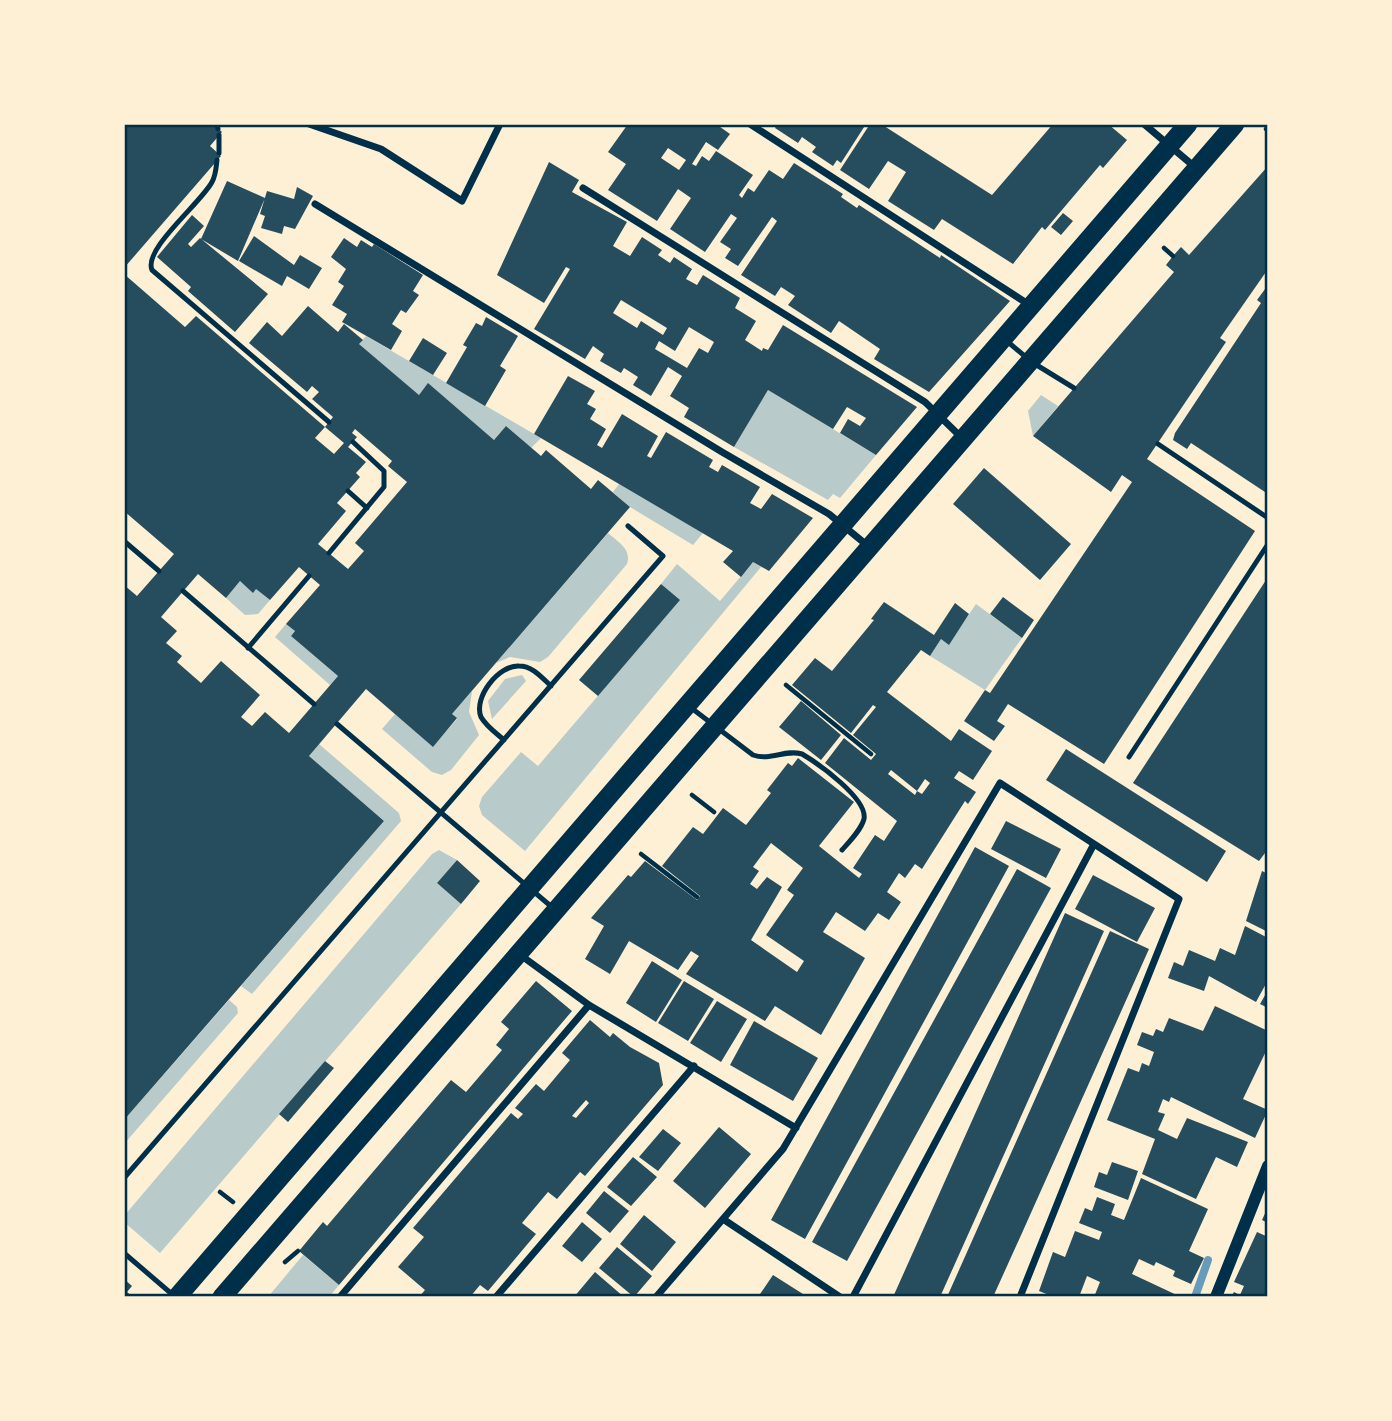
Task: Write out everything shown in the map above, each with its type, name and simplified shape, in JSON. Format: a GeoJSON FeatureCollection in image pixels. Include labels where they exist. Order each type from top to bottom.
{"type":"FeatureCollection","features":[{"type":"Feature","properties":{"kind":"highway"},"geometry":{"type":"LineString","coordinates":[[176,1297],[1188,124]]}},
{"type":"Feature","properties":{"kind":"highway"},"geometry":{"type":"LineString","coordinates":[[222,1297],[1236,124]]}},
{"type":"Feature","properties":{"kind":"street"},"geometry":{"type":"LineString","coordinates":[[309,124],[381,149],[463,201],[500,124]]}},
{"type":"Feature","properties":{"kind":"street"},"geometry":{"type":"LineString","coordinates":[[750,124],[1032,306]]}},
{"type":"Feature","properties":{"kind":"street"},"geometry":{"type":"LineString","coordinates":[[1144,124],[1197,169]]}},
{"type":"Feature","properties":{"kind":"street"},"geometry":{"type":"LineString","coordinates":[[583,188],[939,413],[963,439]]}},
{"type":"Feature","properties":{"kind":"street"},"geometry":{"type":"LineString","coordinates":[[316,204],[722,452],[829,514],[870,547]]}},
{"type":"Feature","properties":{"kind":"street"},"geometry":{"type":"LineString","coordinates":[[656,1297],[783,1149],[1000,783],[1179,899],[1020,1297]]}},
{"type":"Feature","properties":{"kind":"street"},"geometry":{"type":"LineString","coordinates":[[853,1297],[1094,844]]}},
{"type":"Feature","properties":{"kind":"street"},"geometry":{"type":"LineString","coordinates":[[519,954],[589,1005],[796,1128]]}},
{"type":"Feature","properties":{"kind":"street"},"geometry":{"type":"LineString","coordinates":[[340,1297],[589,1005]]}},
{"type":"Feature","properties":{"kind":"street"},"geometry":{"type":"LineString","coordinates":[[496,1297],[694,1066]]}},
{"type":"Feature","properties":{"kind":"street"},"geometry":{"type":"LineString","coordinates":[[1216,1297],[1268,1166]]}},
{"type":"Feature","properties":{"kind":"street"},"geometry":{"type":"LineString","coordinates":[[723,1219],[840,1297]]}},
{"type":"Feature","properties":{"kind":"lane"},"geometry":{"type":"LineString","coordinates":[[218,130],[215,173],[206,191],[152,254],[152,270],[329,422]]}},
{"type":"Feature","properties":{"kind":"lane"},"geometry":{"type":"LineString","coordinates":[[1004,339],[1030,361],[1074,388]]}},
{"type":"Feature","properties":{"kind":"lane"},"geometry":{"type":"LineString","coordinates":[[329,553],[384,487],[384,471],[353,442]]}},
{"type":"Feature","properties":{"kind":"lane"},"geometry":{"type":"LineString","coordinates":[[1157,444],[1268,518]]}},
{"type":"Feature","properties":{"kind":"lane"},"geometry":{"type":"LineString","coordinates":[[348,491],[367,508]]}},
{"type":"Feature","properties":{"kind":"lane"},"geometry":{"type":"LineString","coordinates":[[124,1178],[663,556],[628,526]]}},
{"type":"Feature","properties":{"kind":"lane"},"geometry":{"type":"LineString","coordinates":[[124,541],[159,571]]}},
{"type":"Feature","properties":{"kind":"lane"},"geometry":{"type":"LineString","coordinates":[[1129,757],[1268,544]]}},
{"type":"Feature","properties":{"kind":"lane"},"geometry":{"type":"LineString","coordinates":[[248,648],[309,576]]}},
{"type":"Feature","properties":{"kind":"lane"},"geometry":{"type":"LineString","coordinates":[[183,591],[314,704]]}},
{"type":"Feature","properties":{"kind":"lane"},"geometry":{"type":"LineString","coordinates":[[504,740],[488,726],[480,710],[482,697],[499,674],[507,668],[523,666],[535,671],[551,686]]}},
{"type":"Feature","properties":{"kind":"lane"},"geometry":{"type":"LineString","coordinates":[[687,705],[714,727],[760,757],[791,752],[802,754],[857,797],[862,804],[864,820],[842,850]]}},
{"type":"Feature","properties":{"kind":"lane"},"geometry":{"type":"LineString","coordinates":[[337,724],[556,910]]}},
{"type":"Feature","properties":{"kind":"lane"},"geometry":{"type":"LineString","coordinates":[[124,1253],[176,1297]]}},
{"type":"Feature","properties":{"kind":"path"},"geometry":{"type":"LineString","coordinates":[[1164,248],[1173,256]]}},
{"type":"Feature","properties":{"kind":"path"},"geometry":{"type":"LineString","coordinates":[[786,685],[872,754]]}},
{"type":"Feature","properties":{"kind":"path"},"geometry":{"type":"LineString","coordinates":[[691,795],[714,812]]}},
{"type":"Feature","properties":{"kind":"path"},"geometry":{"type":"LineString","coordinates":[[641,854],[697,897]]}},
{"type":"Feature","properties":{"kind":"path"},"geometry":{"type":"LineString","coordinates":[[220,1192],[235,1203]]}},
{"type":"Feature","properties":{"kind":"path"},"geometry":{"type":"LineString","coordinates":[[288,1259],[298,1251]]}},
{"type":"Feature","properties":{"kind":"shaded area"},"geometry":{"type":"Polygon","coordinates":[[[366,336],[541,438],[531,448],[506,426],[494,440],[429,384],[419,395],[359,344],[366,336]]]}},
{"type":"Feature","properties":{"kind":"shaded area"},"geometry":{"type":"Polygon","coordinates":[[[768,390],[876,455],[840,498],[833,494],[828,500],[734,447],[768,390]]]}},
{"type":"Feature","properties":{"kind":"shaded area"},"geometry":{"type":"Polygon","coordinates":[[[1041,395],[1058,406],[1033,436],[1028,411],[1041,395]]]}},
{"type":"Feature","properties":{"kind":"shaded area"},"geometry":{"type":"Polygon","coordinates":[[[619,484],[703,533],[693,545],[630,507],[613,492],[619,484]]]}},
{"type":"Feature","properties":{"kind":"shaded area"},"geometry":{"type":"Polygon","coordinates":[[[608,533],[626,550],[627,564],[548,657],[540,662],[510,657],[496,663],[608,533]]]}},
{"type":"Feature","properties":{"kind":"shaded area"},"geometry":{"type":"Polygon","coordinates":[[[753,562],[761,567],[525,851],[482,815],[479,806],[482,797],[521,752],[538,766],[679,601],[661,584],[677,564],[720,601],[753,562]]]}},
{"type":"Feature","properties":{"kind":"shaded area"},"geometry":{"type":"Polygon","coordinates":[[[240,581],[253,592],[256,589],[270,600],[258,614],[245,615],[226,598],[240,581]]]}},
{"type":"Feature","properties":{"kind":"shaded area"},"geometry":{"type":"Polygon","coordinates":[[[976,604],[1022,638],[985,690],[930,656],[941,639],[949,644],[976,604]]]}},
{"type":"Feature","properties":{"kind":"shaded area"},"geometry":{"type":"Polygon","coordinates":[[[286,624],[295,631],[291,636],[338,676],[330,685],[275,637],[286,624]]]}},
{"type":"Feature","properties":{"kind":"shaded area"},"geometry":{"type":"Polygon","coordinates":[[[522,675],[526,681],[492,719],[488,701],[505,679],[522,675]]]}},
{"type":"Feature","properties":{"kind":"shaded area"},"geometry":{"type":"Polygon","coordinates":[[[472,691],[469,712],[479,735],[451,770],[442,775],[432,772],[382,729],[395,714],[433,746],[457,719],[452,714],[472,691]]]}},
{"type":"Feature","properties":{"kind":"shaded area"},"geometry":{"type":"Polygon","coordinates":[[[319,744],[399,813],[401,821],[252,994],[241,986],[384,821],[309,756],[319,744]]]}},
{"type":"Feature","properties":{"kind":"shaded area"},"geometry":{"type":"Polygon","coordinates":[[[439,850],[457,860],[437,883],[461,904],[160,1253],[124,1222],[124,1216],[432,854],[439,850]]]}},
{"type":"Feature","properties":{"kind":"shaded area"},"geometry":{"type":"Polygon","coordinates":[[[229,1000],[237,1007],[238,1013],[124,1144],[124,1120],[229,1000]]]}},
{"type":"Feature","properties":{"kind":"shaded area"},"geometry":{"type":"Polygon","coordinates":[[[303,1255],[339,1285],[329,1297],[268,1297],[303,1255]]]}},
{"type":"Feature","properties":{"kind":"building"},"geometry":{"type":"Polygon","coordinates":[[[124,124],[213,124],[222,132],[210,146],[221,156],[124,268],[124,124]]]}},
{"type":"Feature","properties":{"kind":"building"},"geometry":{"type":"Polygon","coordinates":[[[628,124],[716,124],[730,134],[718,150],[706,142],[692,164],[696,166],[702,156],[709,161],[716,151],[753,175],[739,195],[742,198],[748,188],[754,192],[769,170],[783,179],[794,163],[843,194],[841,197],[857,208],[859,205],[1010,301],[929,392],[874,359],[880,349],[839,321],[831,333],[788,305],[795,296],[781,287],[775,296],[741,275],[777,221],[772,217],[738,266],[725,258],[731,249],[720,242],[737,218],[731,214],[705,252],[670,229],[691,198],[678,189],[657,221],[608,190],[626,164],[608,152],[628,124]],[[668,148],[661,158],[679,170],[686,160],[668,148]]]}},
{"type":"Feature","properties":{"kind":"building"},"geometry":{"type":"Polygon","coordinates":[[[777,124],[866,124],[841,163],[837,160],[833,166],[812,152],[816,147],[802,137],[798,143],[775,128],[777,124]]]}},
{"type":"Feature","properties":{"kind":"building"},"geometry":{"type":"Polygon","coordinates":[[[870,124],[881,124],[992,195],[1053,124],[1108,124],[1127,140],[1103,168],[1100,165],[1045,230],[1042,227],[1013,264],[942,219],[934,230],[888,201],[906,172],[888,161],[869,189],[840,170],[870,124]]]}},
{"type":"Feature","properties":{"kind":"building"},"geometry":{"type":"Polygon","coordinates":[[[549,162],[579,180],[572,192],[627,222],[613,246],[630,256],[642,237],[662,250],[658,255],[670,263],[674,257],[692,269],[686,279],[697,285],[703,275],[740,298],[735,308],[756,321],[745,340],[762,351],[763,348],[768,350],[783,325],[917,407],[876,455],[840,433],[848,419],[860,426],[866,418],[847,407],[833,429],[768,390],[734,447],[684,417],[689,408],[670,396],[682,376],[668,367],[651,396],[633,385],[638,377],[624,368],[621,373],[600,361],[604,354],[593,346],[585,359],[534,329],[570,269],[566,267],[544,303],[497,275],[549,162]],[[621,300],[613,313],[637,328],[641,321],[663,335],[667,328],[621,300]],[[689,327],[675,351],[659,341],[655,349],[687,368],[699,348],[708,353],[714,342],[689,327]]]}},
{"type":"Feature","properties":{"kind":"building"},"geometry":{"type":"Polygon","coordinates":[[[1268,166],[1268,269],[1220,338],[1226,342],[1147,459],[1255,531],[1104,764],[1008,704],[997,721],[1005,726],[994,741],[964,721],[985,690],[990,693],[1132,482],[1122,475],[1111,492],[1033,436],[1174,272],[1166,265],[1173,256],[1181,247],[1189,255],[1268,166]]]}},
{"type":"Feature","properties":{"kind":"building"},"geometry":{"type":"Polygon","coordinates":[[[227,181],[265,198],[238,261],[201,239],[227,181]]]}},
{"type":"Feature","properties":{"kind":"building"},"geometry":{"type":"Polygon","coordinates":[[[297,187],[313,196],[295,229],[284,226],[282,234],[261,228],[265,216],[260,214],[267,191],[294,199],[297,187]]]}},
{"type":"Feature","properties":{"kind":"building"},"geometry":{"type":"Polygon","coordinates":[[[1063,213],[1073,221],[1061,235],[1051,227],[1063,213]]]}},
{"type":"Feature","properties":{"kind":"building"},"geometry":{"type":"Polygon","coordinates":[[[192,215],[204,226],[188,244],[191,247],[200,238],[268,294],[235,332],[188,291],[191,287],[157,257],[192,215]]]}},
{"type":"Feature","properties":{"kind":"building"},"geometry":{"type":"Polygon","coordinates":[[[254,236],[294,265],[300,255],[322,268],[309,289],[287,276],[282,286],[239,261],[254,236]]]}},
{"type":"Feature","properties":{"kind":"building"},"geometry":{"type":"Polygon","coordinates":[[[344,238],[357,247],[361,240],[372,247],[374,244],[423,275],[413,291],[419,295],[406,313],[401,310],[392,324],[402,331],[391,350],[342,322],[347,314],[332,305],[344,286],[338,282],[346,269],[331,257],[344,238]]]}},
{"type":"Feature","properties":{"kind":"building"},"geometry":{"type":"Polygon","coordinates":[[[124,274],[185,327],[196,316],[325,427],[333,417],[312,399],[319,392],[312,386],[307,392],[249,343],[267,322],[282,336],[308,306],[338,332],[344,324],[363,340],[359,344],[419,395],[428,383],[494,440],[506,426],[541,456],[546,450],[591,489],[598,480],[630,507],[452,714],[457,718],[433,747],[366,689],[309,756],[384,821],[124,1120],[124,585],[137,596],[174,554],[124,511],[124,274]],[[325,427],[315,438],[334,454],[344,443],[325,427]],[[355,429],[352,433],[357,437],[348,447],[366,462],[356,473],[360,477],[337,503],[346,511],[318,544],[348,569],[364,551],[355,543],[407,482],[388,466],[392,461],[355,429]],[[299,567],[270,600],[256,589],[253,593],[240,581],[226,598],[198,574],[161,617],[177,631],[166,643],[182,656],[177,662],[201,683],[221,661],[260,695],[241,717],[252,726],[265,712],[289,733],[338,676],[291,636],[295,631],[286,624],[320,585],[299,567]]]}},
{"type":"Feature","properties":{"kind":"building"},"geometry":{"type":"Polygon","coordinates":[[[1268,285],[1268,494],[1191,443],[1187,449],[1173,440],[1175,433],[1261,303],[1257,300],[1268,285]]]}},
{"type":"Feature","properties":{"kind":"building"},"geometry":{"type":"Polygon","coordinates":[[[486,317],[518,336],[500,366],[506,370],[485,406],[446,383],[467,347],[463,345],[476,323],[482,326],[486,317]]]}},
{"type":"Feature","properties":{"kind":"building"},"geometry":{"type":"Polygon","coordinates":[[[423,338],[447,353],[433,375],[409,361],[423,338]]]}},
{"type":"Feature","properties":{"kind":"building"},"geometry":{"type":"Polygon","coordinates":[[[568,376],[595,391],[587,404],[596,409],[590,419],[606,429],[597,445],[602,448],[622,414],[658,436],[647,456],[651,458],[666,432],[713,460],[709,467],[718,472],[722,465],[760,487],[750,503],[761,509],[772,494],[813,518],[769,571],[753,562],[741,577],[723,562],[733,551],[534,434],[568,376]]]}},
{"type":"Feature","properties":{"kind":"building"},"geometry":{"type":"Polygon","coordinates":[[[984,468],[1071,544],[1040,580],[953,504],[984,468]]]}},
{"type":"Feature","properties":{"kind":"building"},"geometry":{"type":"Polygon","coordinates":[[[1268,577],[1268,849],[1259,861],[1133,783],[1268,577]]]}},
{"type":"Feature","properties":{"kind":"building"},"geometry":{"type":"Polygon","coordinates":[[[661,584],[680,600],[598,696],[579,680],[661,584]]]}},
{"type":"Feature","properties":{"kind":"building"},"geometry":{"type":"Polygon","coordinates":[[[1003,597],[1034,620],[1022,638],[990,614],[1003,597]]]}},
{"type":"Feature","properties":{"kind":"building"},"geometry":{"type":"Polygon","coordinates":[[[884,602],[934,635],[955,603],[969,614],[949,645],[941,639],[930,656],[921,650],[887,692],[951,741],[959,729],[992,751],[973,780],[959,771],[954,778],[976,792],[968,804],[965,801],[922,869],[915,864],[905,878],[899,873],[887,892],[901,902],[889,920],[878,913],[865,931],[836,912],[823,932],[865,958],[821,1035],[775,1006],[765,1021],[686,974],[699,956],[691,951],[678,970],[629,941],[610,974],[585,959],[604,926],[591,918],[628,875],[631,877],[645,861],[697,900],[700,896],[662,866],[693,827],[703,834],[723,808],[746,825],[771,793],[767,790],[788,763],[792,766],[798,758],[854,802],[819,846],[859,878],[862,874],[853,868],[875,835],[884,841],[897,821],[825,763],[844,738],[871,760],[876,754],[853,735],[876,707],[873,705],[851,733],[792,685],[815,658],[832,671],[874,620],[871,619],[884,602]],[[891,770],[888,774],[915,795],[917,791],[891,770]],[[925,779],[917,791],[922,794],[930,783],[925,779]],[[771,843],[753,867],[759,871],[750,884],[757,889],[767,877],[782,887],[751,940],[797,972],[804,961],[766,935],[794,895],[787,890],[803,868],[771,843]]]}},
{"type":"Feature","properties":{"kind":"building"},"geometry":{"type":"Polygon","coordinates":[[[801,701],[841,735],[821,760],[779,727],[801,701]]]}},
{"type":"Feature","properties":{"kind":"building"},"geometry":{"type":"Polygon","coordinates":[[[1066,749],[1226,851],[1207,882],[1046,780],[1066,749]]]}},
{"type":"Feature","properties":{"kind":"building"},"geometry":{"type":"Polygon","coordinates":[[[1006,821],[1061,849],[1046,878],[991,849],[1006,821]]]}},
{"type":"Feature","properties":{"kind":"building"},"geometry":{"type":"Polygon","coordinates":[[[975,847],[1009,866],[805,1239],[771,1220],[975,847]]]}},
{"type":"Feature","properties":{"kind":"building"},"geometry":{"type":"Polygon","coordinates":[[[457,860],[480,881],[461,904],[437,883],[457,860]]]}},
{"type":"Feature","properties":{"kind":"building"},"geometry":{"type":"Polygon","coordinates":[[[1017,869],[1051,888],[847,1261],[812,1242],[1017,869]]]}},
{"type":"Feature","properties":{"kind":"building"},"geometry":{"type":"Polygon","coordinates":[[[1262,871],[1268,874],[1268,932],[1246,921],[1262,871]]]}},
{"type":"Feature","properties":{"kind":"building"},"geometry":{"type":"Polygon","coordinates":[[[1093,875],[1155,908],[1137,942],[1075,909],[1093,875]]]}},
{"type":"Feature","properties":{"kind":"building"},"geometry":{"type":"Polygon","coordinates":[[[1065,913],[1104,931],[993,1179],[940,1297],[893,1297],[1065,913]]]}},
{"type":"Feature","properties":{"kind":"building"},"geometry":{"type":"Polygon","coordinates":[[[1245,926],[1268,938],[1268,980],[1256,1002],[1209,976],[1204,991],[1168,978],[1174,962],[1183,966],[1189,950],[1215,961],[1220,948],[1235,955],[1245,926]]]}},
{"type":"Feature","properties":{"kind":"building"},"geometry":{"type":"Polygon","coordinates":[[[1110,931],[1149,949],[993,1297],[947,1297],[1110,931]]]}},
{"type":"Feature","properties":{"kind":"building"},"geometry":{"type":"Polygon","coordinates":[[[652,961],[682,980],[656,1022],[626,1003],[652,961]]]}},
{"type":"Feature","properties":{"kind":"building"},"geometry":{"type":"Polygon","coordinates":[[[536,981],[572,1011],[339,1285],[299,1251],[323,1222],[327,1226],[451,1080],[466,1092],[502,1050],[496,1045],[509,1029],[501,1022],[536,981]]]}},
{"type":"Feature","properties":{"kind":"building"},"geometry":{"type":"Polygon","coordinates":[[[684,981],[714,999],[688,1041],[658,1023],[684,981]]]}},
{"type":"Feature","properties":{"kind":"building"},"geometry":{"type":"Polygon","coordinates":[[[1268,990],[1268,1008],[1260,1004],[1268,990]]]}},
{"type":"Feature","properties":{"kind":"building"},"geometry":{"type":"Polygon","coordinates":[[[717,1001],[747,1019],[721,1062],[690,1043],[717,1001]]]}},
{"type":"Feature","properties":{"kind":"building"},"geometry":{"type":"Polygon","coordinates":[[[1215,1006],[1268,1031],[1268,1047],[1243,1099],[1268,1110],[1255,1138],[1171,1097],[1169,1102],[1163,1099],[1158,1112],[1165,1114],[1158,1130],[1177,1139],[1187,1118],[1248,1142],[1237,1167],[1216,1157],[1196,1199],[1142,1174],[1155,1139],[1107,1120],[1128,1068],[1139,1072],[1142,1063],[1149,1066],[1154,1052],[1137,1045],[1142,1032],[1153,1036],[1156,1029],[1163,1032],[1169,1018],[1203,1031],[1215,1006]]]}},
{"type":"Feature","properties":{"kind":"building"},"geometry":{"type":"Polygon","coordinates":[[[590,1020],[610,1037],[613,1033],[630,1047],[659,1063],[663,1085],[585,1176],[580,1172],[557,1199],[548,1192],[522,1223],[536,1234],[488,1291],[480,1285],[470,1297],[419,1297],[425,1290],[398,1267],[424,1237],[413,1228],[511,1113],[518,1119],[523,1114],[515,1108],[536,1084],[544,1091],[570,1060],[562,1053],[590,1020]],[[586,1100],[572,1116],[576,1118],[589,1103],[586,1100]]]}},
{"type":"Feature","properties":{"kind":"building"},"geometry":{"type":"Polygon","coordinates":[[[754,1021],[818,1058],[793,1101],[730,1065],[754,1021]]]}},
{"type":"Feature","properties":{"kind":"building"},"geometry":{"type":"Polygon","coordinates":[[[325,1061],[334,1068],[288,1122],[279,1114],[325,1061]]]}},
{"type":"Feature","properties":{"kind":"building"},"geometry":{"type":"Polygon","coordinates":[[[719,1127],[751,1154],[705,1208],[673,1181],[719,1127]]]}},
{"type":"Feature","properties":{"kind":"building"},"geometry":{"type":"Polygon","coordinates":[[[663,1129],[681,1143],[658,1171],[639,1157],[663,1129]]]}},
{"type":"Feature","properties":{"kind":"building"},"geometry":{"type":"Polygon","coordinates":[[[633,1157],[657,1177],[631,1206],[607,1187],[633,1157]]]}},
{"type":"Feature","properties":{"kind":"building"},"geometry":{"type":"Polygon","coordinates":[[[1112,1162],[1138,1171],[1128,1200],[1094,1187],[1099,1172],[1107,1175],[1112,1162]]]}},
{"type":"Feature","properties":{"kind":"building"},"geometry":{"type":"Polygon","coordinates":[[[1141,1178],[1208,1209],[1189,1251],[1204,1258],[1191,1284],[1173,1276],[1175,1271],[1156,1262],[1154,1266],[1139,1259],[1132,1274],[1181,1297],[1094,1297],[1100,1282],[1087,1276],[1079,1297],[1054,1297],[1039,1291],[1053,1252],[1065,1257],[1075,1231],[1099,1240],[1102,1232],[1079,1223],[1085,1208],[1092,1211],[1097,1197],[1115,1204],[1111,1215],[1124,1220],[1141,1178]]]}},
{"type":"Feature","properties":{"kind":"building"},"geometry":{"type":"Polygon","coordinates":[[[604,1191],[629,1211],[610,1233],[586,1213],[604,1191]]]}},
{"type":"Feature","properties":{"kind":"building"},"geometry":{"type":"Polygon","coordinates":[[[1268,1207],[1268,1223],[1262,1220],[1268,1207]]]}},
{"type":"Feature","properties":{"kind":"building"},"geometry":{"type":"Polygon","coordinates":[[[644,1215],[676,1242],[652,1271],[620,1244],[644,1215]]]}},
{"type":"Feature","properties":{"kind":"building"},"geometry":{"type":"Polygon","coordinates":[[[582,1222],[602,1239],[582,1262],[562,1246],[582,1222]]]}},
{"type":"Feature","properties":{"kind":"building"},"geometry":{"type":"Polygon","coordinates":[[[1257,1232],[1268,1237],[1268,1297],[1231,1297],[1234,1292],[1240,1295],[1244,1286],[1234,1282],[1257,1232]]]}},
{"type":"Feature","properties":{"kind":"building"},"geometry":{"type":"Polygon","coordinates":[[[617,1247],[652,1276],[634,1297],[599,1268],[617,1247]]]}},
{"type":"Feature","properties":{"kind":"building"},"geometry":{"type":"Polygon","coordinates":[[[595,1272],[624,1297],[574,1297],[595,1272]]]}},
{"type":"Feature","properties":{"kind":"building"},"geometry":{"type":"Polygon","coordinates":[[[773,1275],[803,1294],[807,1297],[758,1297],[773,1275]]]}},
{"type":"Feature","properties":{"kind":"building"},"geometry":{"type":"Polygon","coordinates":[[[124,1279],[132,1286],[127,1292],[133,1297],[124,1297],[124,1279]]]}},
{"type":"Feature","properties":{"kind":"waterway"},"geometry":{"type":"LineString","coordinates":[[1195,1297],[1208,1260]]}}]}
